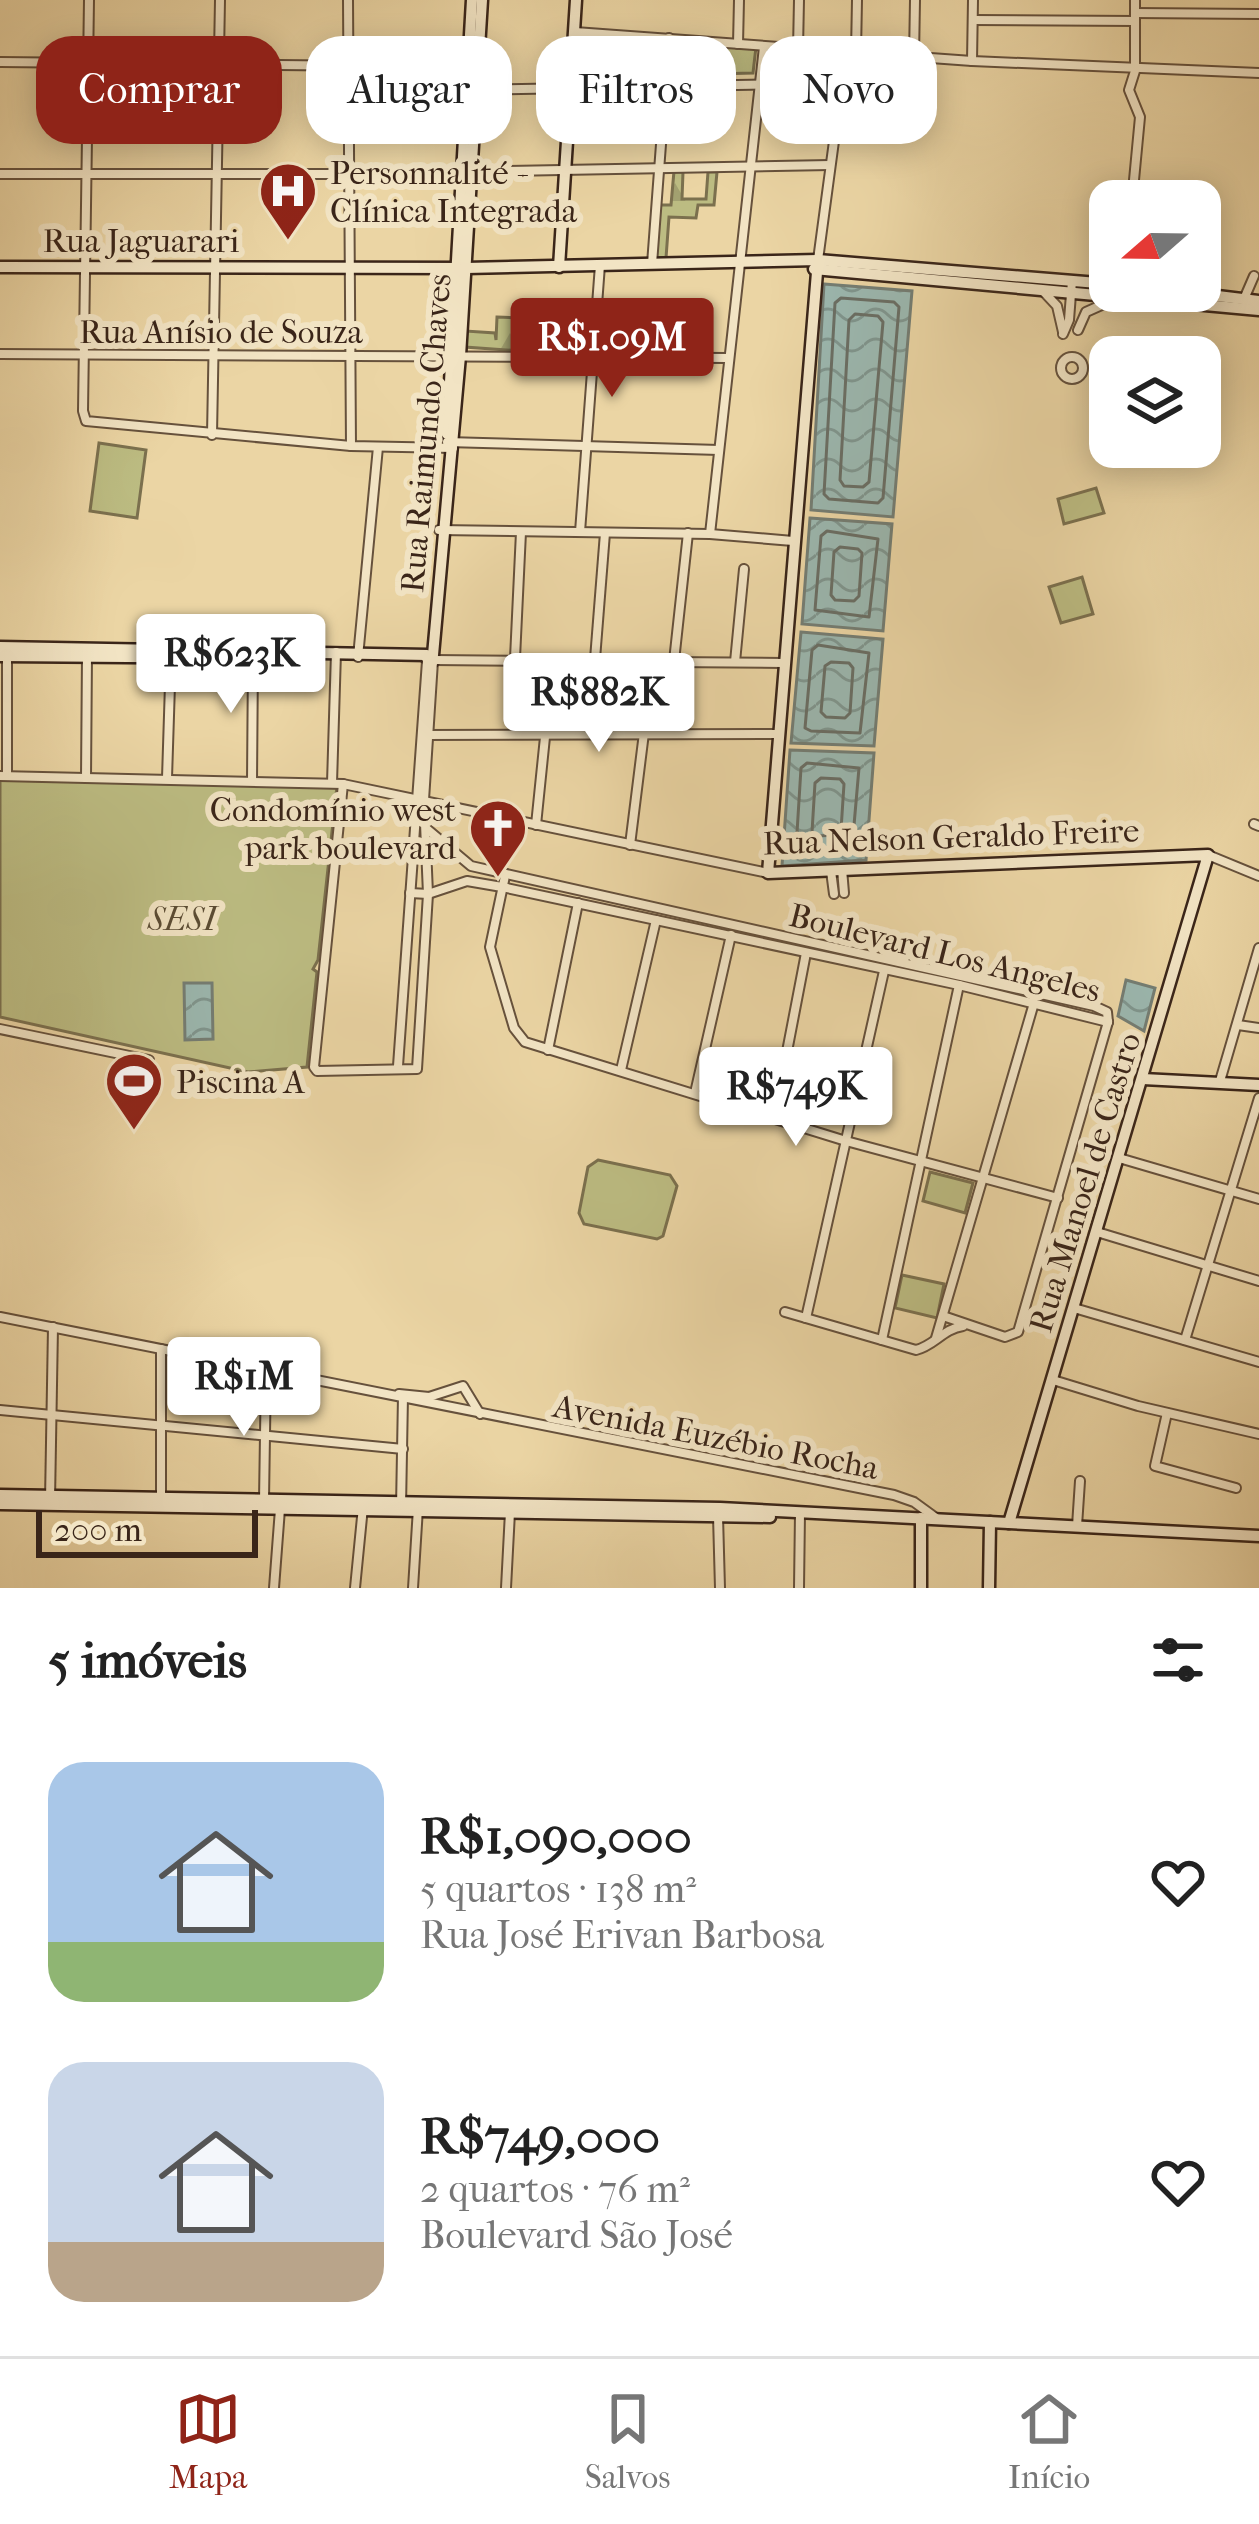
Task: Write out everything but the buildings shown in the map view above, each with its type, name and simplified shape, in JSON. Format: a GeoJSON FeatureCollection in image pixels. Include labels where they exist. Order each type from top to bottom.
{"type":"FeatureCollection","features":[{"type":"Feature","properties":{"kind":"main road","name":"Rua Raimundo Chaves"},"geometry":{"type":"LineString","coordinates":[[472,0],[473,36]]}},
{"type":"Feature","properties":{"kind":"main road","name":"Rua Raimundo Chaves"},"geometry":{"type":"LineString","coordinates":[[477,36],[482,0]]}},
{"type":"Feature","properties":{"kind":"main road"},"geometry":{"type":"LineString","coordinates":[[575,36],[576,0]]}},
{"type":"Feature","properties":{"kind":"main road","name":"Rua Raimundo Chaves"},"geometry":{"type":"LineString","coordinates":[[430,658],[450,445],[469,144]]}},
{"type":"Feature","properties":{"kind":"main road"},"geometry":{"type":"LineString","coordinates":[[559,267],[567,144]]}},
{"type":"Feature","properties":{"kind":"main road","name":"Rua Jaguarari"},"geometry":{"type":"LineString","coordinates":[[0,268],[461,268],[742,262],[1089,289]]}},
{"type":"Feature","properties":{"kind":"main road"},"geometry":{"type":"LineString","coordinates":[[768,873],[818,265]]}},
{"type":"Feature","properties":{"kind":"main road","name":"Rua Jaguarari"},"geometry":{"type":"LineString","coordinates":[[818,265],[1042,290],[1089,285]]}},
{"type":"Feature","properties":{"kind":"main road"},"geometry":{"type":"LineString","coordinates":[[1221,296],[1259,301]]}},
{"type":"Feature","properties":{"kind":"main road","name":"Rua Jaguarari"},"geometry":{"type":"LineString","coordinates":[[1221,306],[1259,310]]}},
{"type":"Feature","properties":{"kind":"main road"},"geometry":{"type":"LineString","coordinates":[[3,652],[430,658]]}},
{"type":"Feature","properties":{"kind":"main road","name":"Rua Nelson Geraldo Freire"},"geometry":{"type":"LineString","coordinates":[[768,873],[1208,855]]}},
{"type":"Feature","properties":{"kind":"main road","name":"Rua Manoel de Castro"},"geometry":{"type":"LineString","coordinates":[[1010,1523],[1208,855]]}},
{"type":"Feature","properties":{"kind":"main road"},"geometry":{"type":"LineString","coordinates":[[1143,1079],[1259,1085]]}},
{"type":"Feature","properties":{"kind":"main road"},"geometry":{"type":"LineString","coordinates":[[0,1499],[800,1515]]}},
{"type":"Feature","properties":{"kind":"main road"},"geometry":{"type":"LineString","coordinates":[[264,1503],[280,1508],[363,1504]]}},
{"type":"Feature","properties":{"kind":"main road"},"geometry":{"type":"LineString","coordinates":[[601,1508],[718,1516],[921,1518],[1259,1536]]}},
{"type":"Feature","properties":{"kind":"main road"},"geometry":{"type":"LineString","coordinates":[[921,1518],[921,1588]]}},
{"type":"Feature","properties":{"kind":"main road"},"geometry":{"type":"LineString","coordinates":[[989,1588],[990,1522]]}},
{"type":"Feature","properties":{"kind":"street"},"geometry":{"type":"LineString","coordinates":[[87,36],[89,0]]}},
{"type":"Feature","properties":{"kind":"street"},"geometry":{"type":"LineString","coordinates":[[219,36],[220,0]]}},
{"type":"Feature","properties":{"kind":"street"},"geometry":{"type":"LineString","coordinates":[[348,0],[348,36]]}},
{"type":"Feature","properties":{"kind":"street"},"geometry":{"type":"LineString","coordinates":[[739,0],[738,44],[760,46]]}},
{"type":"Feature","properties":{"kind":"street"},"geometry":{"type":"LineString","coordinates":[[798,36],[799,0]]}},
{"type":"Feature","properties":{"kind":"street"},"geometry":{"type":"LineString","coordinates":[[853,36],[857,0]]}},
{"type":"Feature","properties":{"kind":"street"},"geometry":{"type":"LineString","coordinates":[[914,36],[915,0]]}},
{"type":"Feature","properties":{"kind":"street"},"geometry":{"type":"LineString","coordinates":[[972,62],[973,0]]}},
{"type":"Feature","properties":{"kind":"street"},"geometry":{"type":"LineString","coordinates":[[1134,180],[1139,125],[1129,93],[1135,71],[1135,0]]}},
{"type":"Feature","properties":{"kind":"street"},"geometry":{"type":"LineString","coordinates":[[973,20],[1259,14]]}},
{"type":"Feature","properties":{"kind":"street"},"geometry":{"type":"LineString","coordinates":[[575,32],[637,36]]}},
{"type":"Feature","properties":{"kind":"street"},"geometry":{"type":"LineString","coordinates":[[937,59],[1259,73]]}},
{"type":"Feature","properties":{"kind":"street"},"geometry":{"type":"LineString","coordinates":[[0,62],[36,62]]}},
{"type":"Feature","properties":{"kind":"street"},"geometry":{"type":"LineString","coordinates":[[710,534],[760,91]]}},
{"type":"Feature","properties":{"kind":"street"},"geometry":{"type":"LineString","coordinates":[[84,144],[83,411],[90,424],[351,446],[719,450]]}},
{"type":"Feature","properties":{"kind":"street"},"geometry":{"type":"LineString","coordinates":[[212,435],[217,144]]}},
{"type":"Feature","properties":{"kind":"street"},"geometry":{"type":"LineString","coordinates":[[349,144],[351,446]]}},
{"type":"Feature","properties":{"kind":"street"},"geometry":{"type":"LineString","coordinates":[[652,265],[659,144]]}},
{"type":"Feature","properties":{"kind":"street"},"geometry":{"type":"LineString","coordinates":[[818,265],[833,144]]}},
{"type":"Feature","properties":{"kind":"street"},"geometry":{"type":"LineString","coordinates":[[0,174],[349,174],[830,165]]}},
{"type":"Feature","properties":{"kind":"street"},"geometry":{"type":"LineString","coordinates":[[580,532],[601,266]]}},
{"type":"Feature","properties":{"kind":"street"},"geometry":{"type":"LineString","coordinates":[[1244,299],[1257,279]]}},
{"type":"Feature","properties":{"kind":"street"},"geometry":{"type":"LineString","coordinates":[[1042,290],[1058,306],[1063,334],[1069,320],[1071,286]]}},
{"type":"Feature","properties":{"kind":"street"},"geometry":{"type":"LineString","coordinates":[[1078,330],[1089,311]]}},
{"type":"Feature","properties":{"kind":"street","name":"Rua Anísio de Souza"},"geometry":{"type":"LineString","coordinates":[[0,354],[729,358]]}},
{"type":"Feature","properties":{"kind":"street"},"geometry":{"type":"LineString","coordinates":[[358,655],[378,447]]}},
{"type":"Feature","properties":{"kind":"street"},"geometry":{"type":"LineString","coordinates":[[442,530],[688,533],[793,541]]}},
{"type":"Feature","properties":{"kind":"street"},"geometry":{"type":"LineString","coordinates":[[515,658],[521,532]]}},
{"type":"Feature","properties":{"kind":"street"},"geometry":{"type":"LineString","coordinates":[[596,658],[602,626],[605,533]]}},
{"type":"Feature","properties":{"kind":"street"},"geometry":{"type":"LineString","coordinates":[[674,661],[688,533]]}},
{"type":"Feature","properties":{"kind":"street"},"geometry":{"type":"LineString","coordinates":[[735,662],[744,568]]}},
{"type":"Feature","properties":{"kind":"street"},"geometry":{"type":"LineString","coordinates":[[3,652],[3,776]]}},
{"type":"Feature","properties":{"kind":"street"},"geometry":{"type":"LineString","coordinates":[[86,778],[87,652]]}},
{"type":"Feature","properties":{"kind":"street"},"geometry":{"type":"LineString","coordinates":[[167,778],[171,653]]}},
{"type":"Feature","properties":{"kind":"street"},"geometry":{"type":"LineString","coordinates":[[252,781],[254,654]]}},
{"type":"Feature","properties":{"kind":"street"},"geometry":{"type":"LineString","coordinates":[[336,655],[338,783],[314,1067],[317,1071],[398,1066]]}},
{"type":"Feature","properties":{"kind":"street"},"geometry":{"type":"LineString","coordinates":[[430,658],[783,663]]}},
{"type":"Feature","properties":{"kind":"street","name":"Rua Raimundo Chaves"},"geometry":{"type":"LineString","coordinates":[[420,799],[428,830],[428,895],[418,1068],[398,1066],[399,1030],[430,658]]}},
{"type":"Feature","properties":{"kind":"street"},"geometry":{"type":"LineString","coordinates":[[536,825],[553,658]]}},
{"type":"Feature","properties":{"kind":"street"},"geometry":{"type":"LineString","coordinates":[[630,845],[644,733]]}},
{"type":"Feature","properties":{"kind":"street"},"geometry":{"type":"LineString","coordinates":[[424,735],[778,734]]}},
{"type":"Feature","properties":{"kind":"street","name":"Rua Nelson Geraldo Freire"},"geometry":{"type":"LineString","coordinates":[[3,776],[338,783],[768,873]]}},
{"type":"Feature","properties":{"kind":"street","name":"Boulevard Los Angeles"},"geometry":{"type":"LineString","coordinates":[[428,830],[471,866],[680,920],[1081,1009]]}},
{"type":"Feature","properties":{"kind":"street","name":"Rua Nelson Geraldo Freire"},"geometry":{"type":"LineString","coordinates":[[1208,855],[1259,876]]}},
{"type":"Feature","properties":{"kind":"street"},"geometry":{"type":"LineString","coordinates":[[467,881],[471,866]]}},
{"type":"Feature","properties":{"kind":"street"},"geometry":{"type":"LineString","coordinates":[[836,869],[839,894]]}},
{"type":"Feature","properties":{"kind":"street"},"geometry":{"type":"LineString","coordinates":[[505,875],[490,947],[518,1035],[548,1050],[846,1142],[1058,1198],[1018,1332],[1009,1337],[943,1316]]}},
{"type":"Feature","properties":{"kind":"street","name":"Boulevard Los Angeles"},"geometry":{"type":"LineString","coordinates":[[410,893],[428,895],[467,881],[680,920]]}},
{"type":"Feature","properties":{"kind":"street"},"geometry":{"type":"LineString","coordinates":[[548,1050],[578,903]]}},
{"type":"Feature","properties":{"kind":"street"},"geometry":{"type":"LineString","coordinates":[[621,1070],[656,919]]}},
{"type":"Feature","properties":{"kind":"street","name":"Boulevard Los Angeles"},"geometry":{"type":"LineString","coordinates":[[708,926],[806,952],[830,952]]}},
{"type":"Feature","properties":{"kind":"street"},"geometry":{"type":"LineString","coordinates":[[695,1093],[731,935]]}},
{"type":"Feature","properties":{"kind":"street"},"geometry":{"type":"LineString","coordinates":[[1220,1082],[1259,948]]}},
{"type":"Feature","properties":{"kind":"street"},"geometry":{"type":"LineString","coordinates":[[774,1119],[806,952]]}},
{"type":"Feature","properties":{"kind":"street","name":"Boulevard Los Angeles"},"geometry":{"type":"LineString","coordinates":[[860,960],[884,971],[1034,1003],[1104,1010],[1108,1022],[1058,1198]]}},
{"type":"Feature","properties":{"kind":"street"},"geometry":{"type":"LineString","coordinates":[[404,967],[424,966]]}},
{"type":"Feature","properties":{"kind":"street"},"geometry":{"type":"LineString","coordinates":[[806,1318],[884,971]]}},
{"type":"Feature","properties":{"kind":"street"},"geometry":{"type":"LineString","coordinates":[[882,1340],[959,986]]}},
{"type":"Feature","properties":{"kind":"street"},"geometry":{"type":"LineString","coordinates":[[936,1338],[1034,1003]]}},
{"type":"Feature","properties":{"kind":"street"},"geometry":{"type":"LineString","coordinates":[[1238,1025],[1259,1028]]}},
{"type":"Feature","properties":{"kind":"street"},"geometry":{"type":"LineString","coordinates":[[0,1029],[148,1060]]}},
{"type":"Feature","properties":{"kind":"street"},"geometry":{"type":"LineString","coordinates":[[399,1030],[421,1031]]}},
{"type":"Feature","properties":{"kind":"street"},"geometry":{"type":"LineString","coordinates":[[1185,1340],[1259,1098]]}},
{"type":"Feature","properties":{"kind":"street"},"geometry":{"type":"LineString","coordinates":[[1119,1158],[1259,1199]]}},
{"type":"Feature","properties":{"kind":"street"},"geometry":{"type":"LineString","coordinates":[[1097,1232],[1259,1281]]}},
{"type":"Feature","properties":{"kind":"street"},"geometry":{"type":"LineString","coordinates":[[1074,1308],[1259,1362]]}},
{"type":"Feature","properties":{"kind":"street"},"geometry":{"type":"LineString","coordinates":[[785,1312],[916,1350],[952,1328],[970,1325]]}},
{"type":"Feature","properties":{"kind":"street","name":"Avenida Euzébio Rocha"},"geometry":{"type":"LineString","coordinates":[[0,1317],[906,1498],[937,1519]]}},
{"type":"Feature","properties":{"kind":"street"},"geometry":{"type":"LineString","coordinates":[[50,1499],[53,1327]]}},
{"type":"Feature","properties":{"kind":"street"},"geometry":{"type":"LineString","coordinates":[[161,1349],[161,1502]]}},
{"type":"Feature","properties":{"kind":"street"},"geometry":{"type":"LineString","coordinates":[[264,1503],[266,1369]]}},
{"type":"Feature","properties":{"kind":"street"},"geometry":{"type":"LineString","coordinates":[[1053,1380],[1259,1434]]}},
{"type":"Feature","properties":{"kind":"street","name":"Avenida Euzébio Rocha"},"geometry":{"type":"LineString","coordinates":[[403,1397],[429,1397],[463,1386],[481,1415]]}},
{"type":"Feature","properties":{"kind":"street"},"geometry":{"type":"LineString","coordinates":[[401,1504],[403,1397]]}},
{"type":"Feature","properties":{"kind":"street"},"geometry":{"type":"LineString","coordinates":[[447,1406],[468,1398]]}},
{"type":"Feature","properties":{"kind":"street"},"geometry":{"type":"LineString","coordinates":[[0,1410],[403,1449]]}},
{"type":"Feature","properties":{"kind":"street"},"geometry":{"type":"LineString","coordinates":[[1167,1413],[1154,1461],[1157,1468],[1236,1488]]}},
{"type":"Feature","properties":{"kind":"street"},"geometry":{"type":"LineString","coordinates":[[1077,1526],[1080,1481]]}},
{"type":"Feature","properties":{"kind":"street"},"geometry":{"type":"LineString","coordinates":[[355,1588],[363,1504]]}},
{"type":"Feature","properties":{"kind":"street"},"geometry":{"type":"LineString","coordinates":[[412,1588],[418,1504]]}},
{"type":"Feature","properties":{"kind":"street"},"geometry":{"type":"LineString","coordinates":[[506,1588],[510,1506]]}},
{"type":"Feature","properties":{"kind":"street"},"geometry":{"type":"LineString","coordinates":[[274,1588],[280,1508]]}},
{"type":"Feature","properties":{"kind":"street"},"geometry":{"type":"LineString","coordinates":[[799,1588],[800,1515]]}},
{"type":"Feature","properties":{"kind":"street"},"geometry":{"type":"LineString","coordinates":[[718,1516],[720,1588]]}},
{"type":"Feature","properties":{"kind":"green space"},"geometry":{"type":"Polygon","coordinates":[[[736,46],[756,47],[753,73],[736,73],[736,46]]]}},
{"type":"Feature","properties":{"kind":"green space"},"geometry":{"type":"Polygon","coordinates":[[[674,171],[683,172],[682,199],[706,199],[708,172],[717,172],[714,205],[698,205],[696,218],[669,217],[666,258],[655,258],[659,205],[671,205],[674,171]]]}},
{"type":"Feature","properties":{"kind":"green space"},"geometry":{"type":"Polygon","coordinates":[[[497,317],[521,318],[521,351],[465,347],[466,331],[495,333],[496,340],[497,317]]]}},
{"type":"Feature","properties":{"kind":"green space"},"geometry":{"type":"Polygon","coordinates":[[[99,443],[146,450],[137,518],[90,511],[99,443]]]}},
{"type":"Feature","properties":{"kind":"green space"},"geometry":{"type":"Polygon","coordinates":[[[1096,488],[1104,513],[1064,524],[1058,499],[1096,488]]]}},
{"type":"Feature","properties":{"kind":"green space"},"geometry":{"type":"Polygon","coordinates":[[[1082,577],[1093,614],[1061,623],[1049,587],[1082,577]]]}},
{"type":"Feature","properties":{"kind":"green space","name":"SESI"},"geometry":{"type":"Polygon","coordinates":[[[0,780],[337,786],[318,960],[313,969],[317,972],[307,1067],[248,1072],[0,1017],[0,780]]]}},
{"type":"Feature","properties":{"kind":"green space"},"geometry":{"type":"Polygon","coordinates":[[[598,1160],[670,1175],[677,1186],[663,1236],[657,1239],[584,1224],[579,1213],[588,1167],[598,1160]]]}},
{"type":"Feature","properties":{"kind":"green space"},"geometry":{"type":"Polygon","coordinates":[[[930,1172],[973,1183],[965,1213],[923,1201],[930,1172]]]}},
{"type":"Feature","properties":{"kind":"green space"},"geometry":{"type":"Polygon","coordinates":[[[902,1275],[944,1284],[937,1318],[895,1308],[902,1275]]]}},
{"type":"Feature","properties":{"kind":"water"},"geometry":{"type":"Polygon","coordinates":[[[824,284],[912,291],[893,517],[811,510],[824,284]]]}},
{"type":"Feature","properties":{"kind":"water"},"geometry":{"type":"Polygon","coordinates":[[[810,518],[892,524],[883,631],[802,624],[810,518]]]}},
{"type":"Feature","properties":{"kind":"water"},"geometry":{"type":"Polygon","coordinates":[[[801,632],[883,639],[874,746],[791,743],[801,632]]]}},
{"type":"Feature","properties":{"kind":"water"},"geometry":{"type":"Polygon","coordinates":[[[790,750],[874,753],[866,860],[782,866],[790,750]]]}},
{"type":"Feature","properties":{"kind":"water"},"geometry":{"type":"Polygon","coordinates":[[[1126,980],[1155,988],[1144,1031],[1118,1016],[1126,980]]]}},
{"type":"Feature","properties":{"kind":"water"},"geometry":{"type":"Polygon","coordinates":[[[184,983],[212,983],[213,1039],[185,1040],[184,983]]]}},
{"type":"Feature","properties":{"kind":"place","name":"Personnalité - Clínica Integrada"},"geometry":{"type":"Point","coordinates":[288,242]}},
{"type":"Feature","properties":{"kind":"place","name":"Condomínio west park boulevard"},"geometry":{"type":"Point","coordinates":[498,879]}},
{"type":"Feature","properties":{"kind":"place","name":"Piscina A"},"geometry":{"type":"Point","coordinates":[134,1132]}}]}
